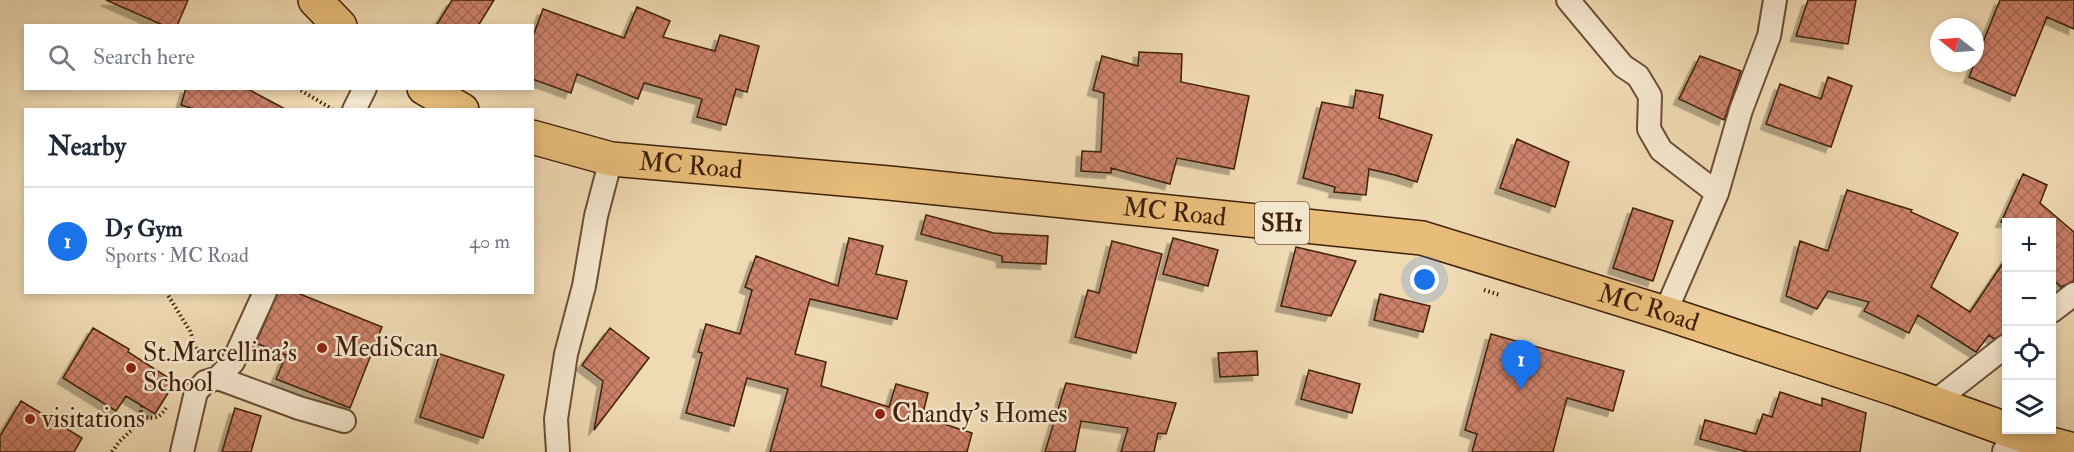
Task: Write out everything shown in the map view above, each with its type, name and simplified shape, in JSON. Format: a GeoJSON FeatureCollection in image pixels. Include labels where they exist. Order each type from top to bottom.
{"type":"FeatureCollection","features":[{"type":"Feature","properties":{"kind":"main road"},"geometry":{"type":"LineString","coordinates":[[315,0],[338,24]]}},
{"type":"Feature","properties":{"kind":"main road"},"geometry":{"type":"LineString","coordinates":[[427,90],[459,108]]}},
{"type":"Feature","properties":{"kind":"main road","name":"MC Road"},"geometry":{"type":"LineString","coordinates":[[534,138],[611,159],[889,183],[1422,238],[1665,313],[1933,402],[2014,438],[2074,450]]}},
{"type":"Feature","properties":{"kind":"street"},"geometry":{"type":"LineString","coordinates":[[1568,0],[1623,66],[1638,76],[1650,96],[1649,129],[1661,150],[1718,193]]}},
{"type":"Feature","properties":{"kind":"street"},"geometry":{"type":"LineString","coordinates":[[1665,313],[1718,193],[1741,110],[1769,36],[1775,0]]}},
{"type":"Feature","properties":{"kind":"street"},"geometry":{"type":"LineString","coordinates":[[355,108],[364,90]]}},
{"type":"Feature","properties":{"kind":"street"},"geometry":{"type":"LineString","coordinates":[[558,452],[556,419],[566,354],[584,286],[596,216],[611,159]]}},
{"type":"Feature","properties":{"kind":"street"},"geometry":{"type":"LineString","coordinates":[[182,452],[196,392],[205,382],[218,378],[233,362],[264,294]]}},
{"type":"Feature","properties":{"kind":"street"},"geometry":{"type":"LineString","coordinates":[[2056,308],[2074,294]]}},
{"type":"Feature","properties":{"kind":"street"},"geometry":{"type":"LineString","coordinates":[[1933,402],[2002,350]]}},
{"type":"Feature","properties":{"kind":"street"},"geometry":{"type":"LineString","coordinates":[[218,378],[344,421]]}},
{"type":"Feature","properties":{"kind":"path"},"geometry":{"type":"LineString","coordinates":[[300,90],[330,108]]}},
{"type":"Feature","properties":{"kind":"path"},"geometry":{"type":"LineString","coordinates":[[1482,289],[1502,296]]}},
{"type":"Feature","properties":{"kind":"path"},"geometry":{"type":"LineString","coordinates":[[167,294],[190,331],[200,358],[194,367]]}},
{"type":"Feature","properties":{"kind":"path"},"geometry":{"type":"LineString","coordinates":[[142,406],[141,411],[145,417],[154,419],[161,415]]}},
{"type":"Feature","properties":{"kind":"path"},"geometry":{"type":"LineString","coordinates":[[112,452],[145,417]]}},
{"type":"Feature","properties":{"kind":"building"},"geometry":{"type":"Polygon","coordinates":[[[106,0],[188,0],[178,24],[160,24],[106,0]]]}},
{"type":"Feature","properties":{"kind":"building"},"geometry":{"type":"Polygon","coordinates":[[[452,0],[494,0],[479,24],[437,24],[452,0]]]}},
{"type":"Feature","properties":{"kind":"building"},"geometry":{"type":"Polygon","coordinates":[[[1808,0],[1856,0],[1848,44],[1796,36],[1808,0]]]}},
{"type":"Feature","properties":{"kind":"building"},"geometry":{"type":"Polygon","coordinates":[[[2000,0],[2074,0],[2074,29],[2047,17],[2015,96],[1969,77],[1971,72],[1984,72],[1984,40],[2000,0]]]}},
{"type":"Feature","properties":{"kind":"building"},"geometry":{"type":"Polygon","coordinates":[[[637,7],[670,21],[663,37],[715,51],[720,35],[759,46],[747,92],[736,89],[726,125],[697,117],[702,99],[644,83],[638,99],[577,74],[571,93],[534,80],[534,34],[543,9],[624,38],[637,7]]]}},
{"type":"Feature","properties":{"kind":"building"},"geometry":{"type":"Polygon","coordinates":[[[1139,52],[1182,54],[1181,82],[1249,96],[1234,169],[1177,158],[1170,184],[1111,168],[1111,173],[1081,171],[1082,151],[1101,152],[1104,93],[1093,90],[1102,56],[1138,66],[1139,52]]]}},
{"type":"Feature","properties":{"kind":"building"},"geometry":{"type":"Polygon","coordinates":[[[1700,56],[1741,71],[1724,120],[1679,99],[1700,56]]]}},
{"type":"Feature","properties":{"kind":"building"},"geometry":{"type":"Polygon","coordinates":[[[1828,77],[1852,86],[1831,147],[1766,124],[1780,84],[1821,99],[1828,77]]]}},
{"type":"Feature","properties":{"kind":"building"},"geometry":{"type":"Polygon","coordinates":[[[185,90],[250,90],[283,108],[191,108],[181,105],[185,90]]]}},
{"type":"Feature","properties":{"kind":"building"},"geometry":{"type":"Polygon","coordinates":[[[1356,90],[1383,95],[1379,118],[1432,135],[1417,182],[1369,169],[1366,195],[1334,192],[1335,187],[1303,178],[1322,102],[1353,108],[1356,90]]]}},
{"type":"Feature","properties":{"kind":"building"},"geometry":{"type":"Polygon","coordinates":[[[1517,139],[1569,162],[1555,207],[1500,188],[1517,139]]]}},
{"type":"Feature","properties":{"kind":"building"},"geometry":{"type":"Polygon","coordinates":[[[2023,174],[2047,185],[2040,203],[2074,232],[2074,281],[2061,287],[2056,283],[2056,218],[2003,218],[2023,174]]]}},
{"type":"Feature","properties":{"kind":"building"},"geometry":{"type":"Polygon","coordinates":[[[1847,190],[1912,210],[1911,212],[1958,233],[1931,287],[1970,312],[2002,264],[2002,335],[1994,339],[1989,335],[1976,352],[1918,315],[1909,333],[1864,311],[1869,302],[1828,291],[1817,309],[1786,296],[1800,241],[1828,251],[1847,190]]]}},
{"type":"Feature","properties":{"kind":"building"},"geometry":{"type":"Polygon","coordinates":[[[1633,208],[1673,221],[1653,281],[1613,268],[1633,208]]]}},
{"type":"Feature","properties":{"kind":"building"},"geometry":{"type":"Polygon","coordinates":[[[926,215],[994,233],[1048,236],[1046,264],[1002,262],[1002,256],[921,234],[926,215]]]}},
{"type":"Feature","properties":{"kind":"building"},"geometry":{"type":"Polygon","coordinates":[[[849,238],[883,246],[876,274],[907,281],[897,319],[810,299],[795,354],[826,362],[821,386],[889,407],[896,384],[928,393],[922,417],[972,433],[967,452],[770,452],[788,389],[747,378],[734,426],[686,413],[702,353],[698,352],[706,324],[740,334],[752,290],[745,287],[756,256],[838,286],[849,238]]]}},
{"type":"Feature","properties":{"kind":"building"},"geometry":{"type":"Polygon","coordinates":[[[1173,238],[1218,250],[1208,286],[1163,274],[1173,238]]]}},
{"type":"Feature","properties":{"kind":"building"},"geometry":{"type":"Polygon","coordinates":[[[1112,241],[1162,254],[1136,353],[1075,337],[1088,290],[1099,293],[1112,241]]]}},
{"type":"Feature","properties":{"kind":"building"},"geometry":{"type":"Polygon","coordinates":[[[1296,247],[1356,261],[1331,316],[1281,306],[1296,247]]]}},
{"type":"Feature","properties":{"kind":"building","name":"MediScan"},"geometry":{"type":"Polygon","coordinates":[[[277,294],[300,294],[382,327],[350,408],[276,379],[286,355],[256,343],[277,294]]]}},
{"type":"Feature","properties":{"kind":"building"},"geometry":{"type":"Polygon","coordinates":[[[1380,294],[1430,306],[1423,332],[1374,320],[1380,294]]]}},
{"type":"Feature","properties":{"kind":"building"},"geometry":{"type":"Polygon","coordinates":[[[93,328],[129,349],[128,352],[175,382],[155,414],[126,396],[116,411],[63,378],[93,328]]]}},
{"type":"Feature","properties":{"kind":"building"},"geometry":{"type":"Polygon","coordinates":[[[610,328],[649,358],[594,430],[603,381],[582,365],[610,328]]]}},
{"type":"Feature","properties":{"kind":"building"},"geometry":{"type":"Polygon","coordinates":[[[1491,334],[1624,371],[1613,411],[1567,398],[1553,452],[1472,452],[1477,434],[1465,430],[1491,334]]]}},
{"type":"Feature","properties":{"kind":"building"},"geometry":{"type":"Polygon","coordinates":[[[1257,351],[1258,375],[1220,377],[1218,353],[1257,351]]]}},
{"type":"Feature","properties":{"kind":"building"},"geometry":{"type":"Polygon","coordinates":[[[440,354],[504,375],[483,438],[420,417],[440,354]]]}},
{"type":"Feature","properties":{"kind":"building"},"geometry":{"type":"Polygon","coordinates":[[[1309,370],[1360,384],[1352,413],[1301,399],[1309,370]]]}},
{"type":"Feature","properties":{"kind":"building"},"geometry":{"type":"Polygon","coordinates":[[[1066,383],[1176,403],[1166,434],[1158,433],[1154,452],[1121,452],[1128,428],[1081,421],[1075,452],[1045,452],[1066,383]]]}},
{"type":"Feature","properties":{"kind":"building"},"geometry":{"type":"Polygon","coordinates":[[[1780,392],[1822,406],[1822,398],[1866,413],[1860,452],[1748,452],[1700,439],[1705,420],[1756,434],[1763,414],[1772,417],[1780,392]]]}},
{"type":"Feature","properties":{"kind":"building","name":"visitations"},"geometry":{"type":"Polygon","coordinates":[[[21,401],[82,438],[74,452],[0,452],[0,436],[21,401]]]}},
{"type":"Feature","properties":{"kind":"building"},"geometry":{"type":"Polygon","coordinates":[[[235,408],[261,416],[251,452],[222,452],[235,408]]]}},
{"type":"Feature","properties":{"kind":"place","name":"MediScan"},"geometry":{"type":"Point","coordinates":[322,348]}},
{"type":"Feature","properties":{"kind":"place","name":"St.Marcellina's School"},"geometry":{"type":"Point","coordinates":[131,368]}},
{"type":"Feature","properties":{"kind":"place","name":"D5 Gym"},"geometry":{"type":"Point","coordinates":[1521,390]}},
{"type":"Feature","properties":{"kind":"place","name":"Chandy's Homes"},"geometry":{"type":"Point","coordinates":[880,414]}},
{"type":"Feature","properties":{"kind":"place","name":"visitations"},"geometry":{"type":"Point","coordinates":[30,419]}}]}
